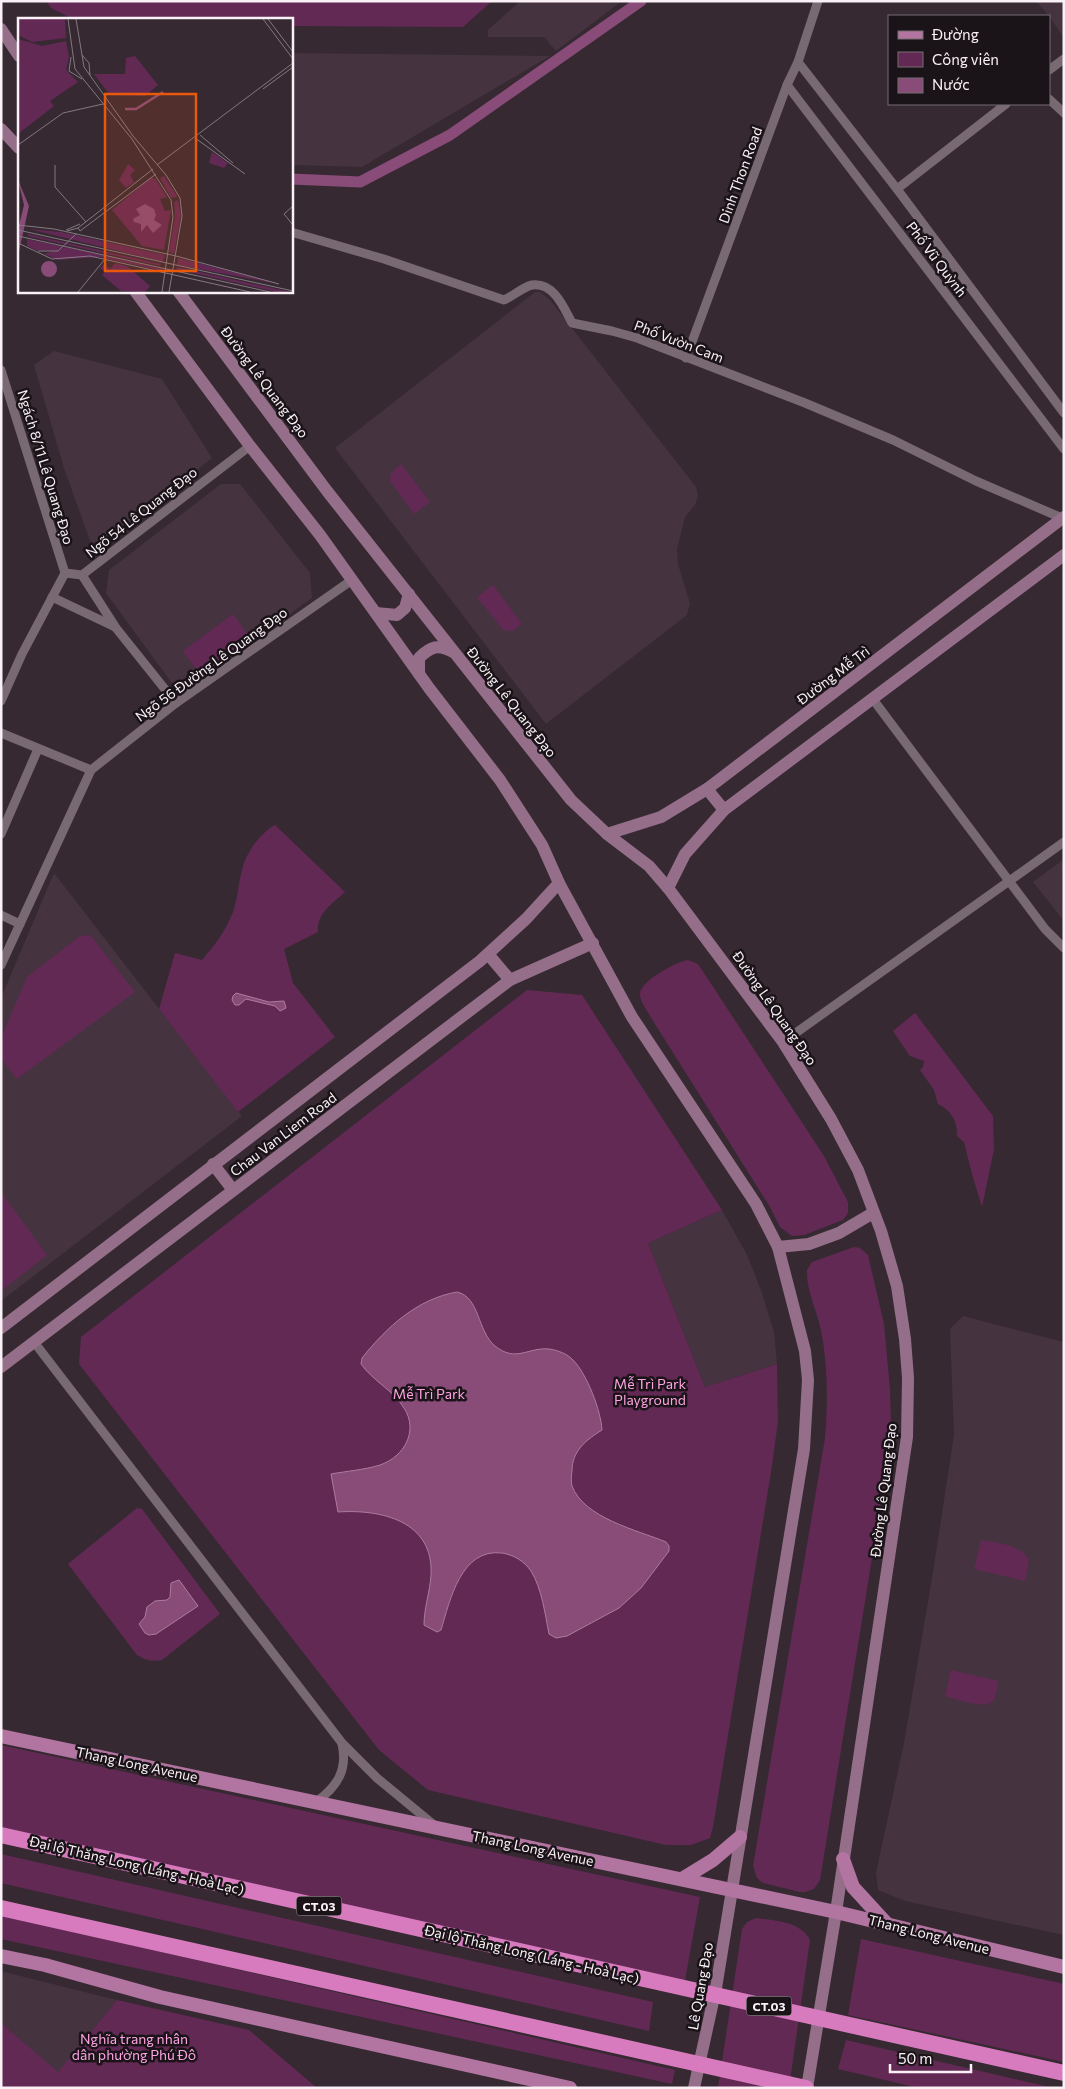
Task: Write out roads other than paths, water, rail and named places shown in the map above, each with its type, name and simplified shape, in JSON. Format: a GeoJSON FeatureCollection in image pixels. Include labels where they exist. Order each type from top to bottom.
{"type":"FeatureCollection","features":[{"type":"Feature","properties":{"kind":"highway","name":"Đại lộ Thăng Long (Láng - Hoà Lạc)"},"geometry":{"type":"LineString","coordinates":[[1,1835],[1064,2072]]}},
{"type":"Feature","properties":{"kind":"highway"},"geometry":{"type":"LineString","coordinates":[[1,1908],[806,2088]]}},
{"type":"Feature","properties":{"kind":"main road"},"geometry":{"type":"LineString","coordinates":[[1,29],[18,54]]}},
{"type":"Feature","properties":{"kind":"main road"},"geometry":{"type":"LineString","coordinates":[[1,129],[18,147]]}},
{"type":"Feature","properties":{"kind":"main road"},"geometry":{"type":"LineString","coordinates":[[137,292],[250,446],[320,535],[419,674],[500,780],[542,845],[560,883],[632,1017],[756,1204],[778,1247],[805,1351],[808,1380],[804,1449],[731,1889]]}},
{"type":"Feature","properties":{"kind":"main road","name":"Đường Lê Quang Đạo"},"geometry":{"type":"LineString","coordinates":[[179,292],[328,491],[571,800],[607,834],[649,866],[668,888],[783,1042],[832,1119],[854,1161],[892,1265],[902,1320],[908,1378],[907,1436],[836,1912]]}},
{"type":"Feature","properties":{"kind":"main road","name":"Đường Mễ Trì"},"geometry":{"type":"LineString","coordinates":[[607,834],[661,817],[707,789],[1063,517]]}},
{"type":"Feature","properties":{"kind":"main road"},"geometry":{"type":"LineString","coordinates":[[668,888],[685,854],[724,810],[1064,555]]}},
{"type":"Feature","properties":{"kind":"main road"},"geometry":{"type":"LineString","coordinates":[[376,613],[396,615],[406,608],[409,594]]}},
{"type":"Feature","properties":{"kind":"main road"},"geometry":{"type":"LineString","coordinates":[[419,674],[419,658],[427,650],[436,646],[444,647],[453,652]]}},
{"type":"Feature","properties":{"kind":"main road"},"geometry":{"type":"LineString","coordinates":[[707,789],[724,810]]}},
{"type":"Feature","properties":{"kind":"main road","name":"Chau Van Liem Road"},"geometry":{"type":"LineString","coordinates":[[1,1328],[488,954],[560,883]]}},
{"type":"Feature","properties":{"kind":"main road","name":"Chau Van Liem Road"},"geometry":{"type":"LineString","coordinates":[[1,1367],[510,980],[593,943]]}},
{"type":"Feature","properties":{"kind":"main road"},"geometry":{"type":"LineString","coordinates":[[488,954],[510,980]]}},
{"type":"Feature","properties":{"kind":"main road"},"geometry":{"type":"LineString","coordinates":[[213,1164],[233,1190]]}},
{"type":"Feature","properties":{"kind":"main road"},"geometry":{"type":"LineString","coordinates":[[778,1247],[809,1244],[831,1236],[873,1213]]}},
{"type":"Feature","properties":{"kind":"main road","name":"Thang Long Avenue"},"geometry":{"type":"LineString","coordinates":[[1,1736],[682,1878],[836,1912],[1064,1967]]}},
{"type":"Feature","properties":{"kind":"main road"},"geometry":{"type":"LineString","coordinates":[[682,1878],[713,1860],[740,1837]]}},
{"type":"Feature","properties":{"kind":"main road"},"geometry":{"type":"LineString","coordinates":[[844,1859],[854,1887],[886,1924]]}},
{"type":"Feature","properties":{"kind":"main road","name":"Lê Quang Đạo"},"geometry":{"type":"LineString","coordinates":[[694,2088],[716,1988],[731,1889]]}},
{"type":"Feature","properties":{"kind":"main road"},"geometry":{"type":"LineString","coordinates":[[806,2088],[836,1912]]}},
{"type":"Feature","properties":{"kind":"main road"},"geometry":{"type":"LineString","coordinates":[[1,1956],[45,1965],[160,1997],[570,2088]]}},
{"type":"Feature","properties":{"kind":"street","name":"Dinh Thon Road"},"geometry":{"type":"LineString","coordinates":[[686,358],[787,86],[798,62],[818,1]]}},
{"type":"Feature","properties":{"kind":"street"},"geometry":{"type":"LineString","coordinates":[[1050,69],[1064,59]]}},
{"type":"Feature","properties":{"kind":"street","name":"Phố Vũ Quỳnh"},"geometry":{"type":"LineString","coordinates":[[798,62],[897,189],[1064,413]]}},
{"type":"Feature","properties":{"kind":"street","name":"Phố Vũ Quỳnh"},"geometry":{"type":"LineString","coordinates":[[787,86],[1064,450]]}},
{"type":"Feature","properties":{"kind":"street"},"geometry":{"type":"LineString","coordinates":[[1050,100],[1064,113]]}},
{"type":"Feature","properties":{"kind":"street"},"geometry":{"type":"LineString","coordinates":[[897,189],[1005,105]]}},
{"type":"Feature","properties":{"kind":"street","name":"Phố Vườn Cam"},"geometry":{"type":"LineString","coordinates":[[292,232],[384,259],[504,300],[532,285],[542,285],[554,292],[572,323],[637,338],[805,403],[893,440],[976,481],[1063,517]]}},
{"type":"Feature","properties":{"kind":"street","name":"Ngách 8/11 Lê Quang Đạo"},"geometry":{"type":"LineString","coordinates":[[1,370],[65,572]]}},
{"type":"Feature","properties":{"kind":"street","name":"Ngõ 54 Lê Quang Đạo"},"geometry":{"type":"LineString","coordinates":[[65,572],[82,575],[250,446]]}},
{"type":"Feature","properties":{"kind":"street"},"geometry":{"type":"LineString","coordinates":[[1,702],[22,654],[65,572]]}},
{"type":"Feature","properties":{"kind":"street"},"geometry":{"type":"LineString","coordinates":[[82,575],[116,628],[176,703]]}},
{"type":"Feature","properties":{"kind":"street","name":"Ngõ 56 Đường Lê Quang Đạo"},"geometry":{"type":"LineString","coordinates":[[1,965],[91,770],[176,703],[352,580]]}},
{"type":"Feature","properties":{"kind":"street"},"geometry":{"type":"LineString","coordinates":[[52,597],[116,628]]}},
{"type":"Feature","properties":{"kind":"street"},"geometry":{"type":"LineString","coordinates":[[872,698],[1045,929],[1064,948]]}},
{"type":"Feature","properties":{"kind":"street"},"geometry":{"type":"LineString","coordinates":[[1,733],[91,770]]}},
{"type":"Feature","properties":{"kind":"street"},"geometry":{"type":"LineString","coordinates":[[1,834],[38,749]]}},
{"type":"Feature","properties":{"kind":"street"},"geometry":{"type":"LineString","coordinates":[[783,1042],[1064,842]]}},
{"type":"Feature","properties":{"kind":"street"},"geometry":{"type":"LineString","coordinates":[[1,915],[20,924]]}},
{"type":"Feature","properties":{"kind":"street"},"geometry":{"type":"LineString","coordinates":[[34,1342],[342,1744],[378,1778],[437,1828]]}},
{"type":"Feature","properties":{"kind":"street"},"geometry":{"type":"LineString","coordinates":[[316,1802],[336,1784],[342,1771],[345,1756],[342,1744]]}},
{"type":"Feature","properties":{"kind":"water"},"geometry":{"type":"Polygon","coordinates":[[[236,993],[269,1002],[284,1001],[286,1008],[280,1011],[275,1006],[246,999],[239,1005],[235,1005],[232,1000],[236,993]]]}},
{"type":"Feature","properties":{"kind":"water"},"geometry":{"type":"Polygon","coordinates":[[[457,1292],[470,1300],[489,1340],[502,1351],[516,1354],[542,1349],[552,1350],[562,1353],[573,1360],[583,1374],[592,1393],[599,1413],[602,1430],[585,1442],[577,1452],[574,1458],[571,1477],[572,1486],[578,1497],[599,1515],[666,1542],[669,1546],[669,1551],[641,1588],[619,1608],[567,1636],[556,1638],[549,1634],[540,1594],[531,1571],[518,1559],[502,1553],[488,1554],[476,1559],[467,1567],[453,1591],[441,1630],[437,1632],[424,1625],[431,1575],[430,1557],[424,1542],[402,1522],[387,1516],[371,1513],[338,1512],[331,1474],[368,1468],[389,1461],[402,1450],[409,1434],[410,1425],[404,1408],[394,1396],[371,1376],[361,1364],[362,1358],[392,1325],[404,1316],[429,1301],[457,1292]]]}},
{"type":"Feature","properties":{"kind":"water"},"geometry":{"type":"Polygon","coordinates":[[[179,1580],[198,1606],[156,1634],[149,1635],[145,1633],[139,1624],[145,1617],[147,1607],[155,1601],[167,1600],[170,1597],[171,1583],[179,1580]]]}},
{"type":"Feature","properties":{"kind":"waterway"},"geometry":{"type":"LineString","coordinates":[[292,179],[360,182],[450,135],[641,1]]}},
{"type":"Feature","properties":{"kind":"park label","name":"Mễ Trì Park Playground"},"geometry":{"type":"Point","coordinates":[650,1392]}},
{"type":"Feature","properties":{"kind":"park label","name":"Mễ Trì Park"},"geometry":{"type":"Point","coordinates":[429,1393]}},
{"type":"Feature","properties":{"kind":"park label","name":"Nghĩa trang nhân dân phường Phú Đô"},"geometry":{"type":"Point","coordinates":[134,2046]}}]}
